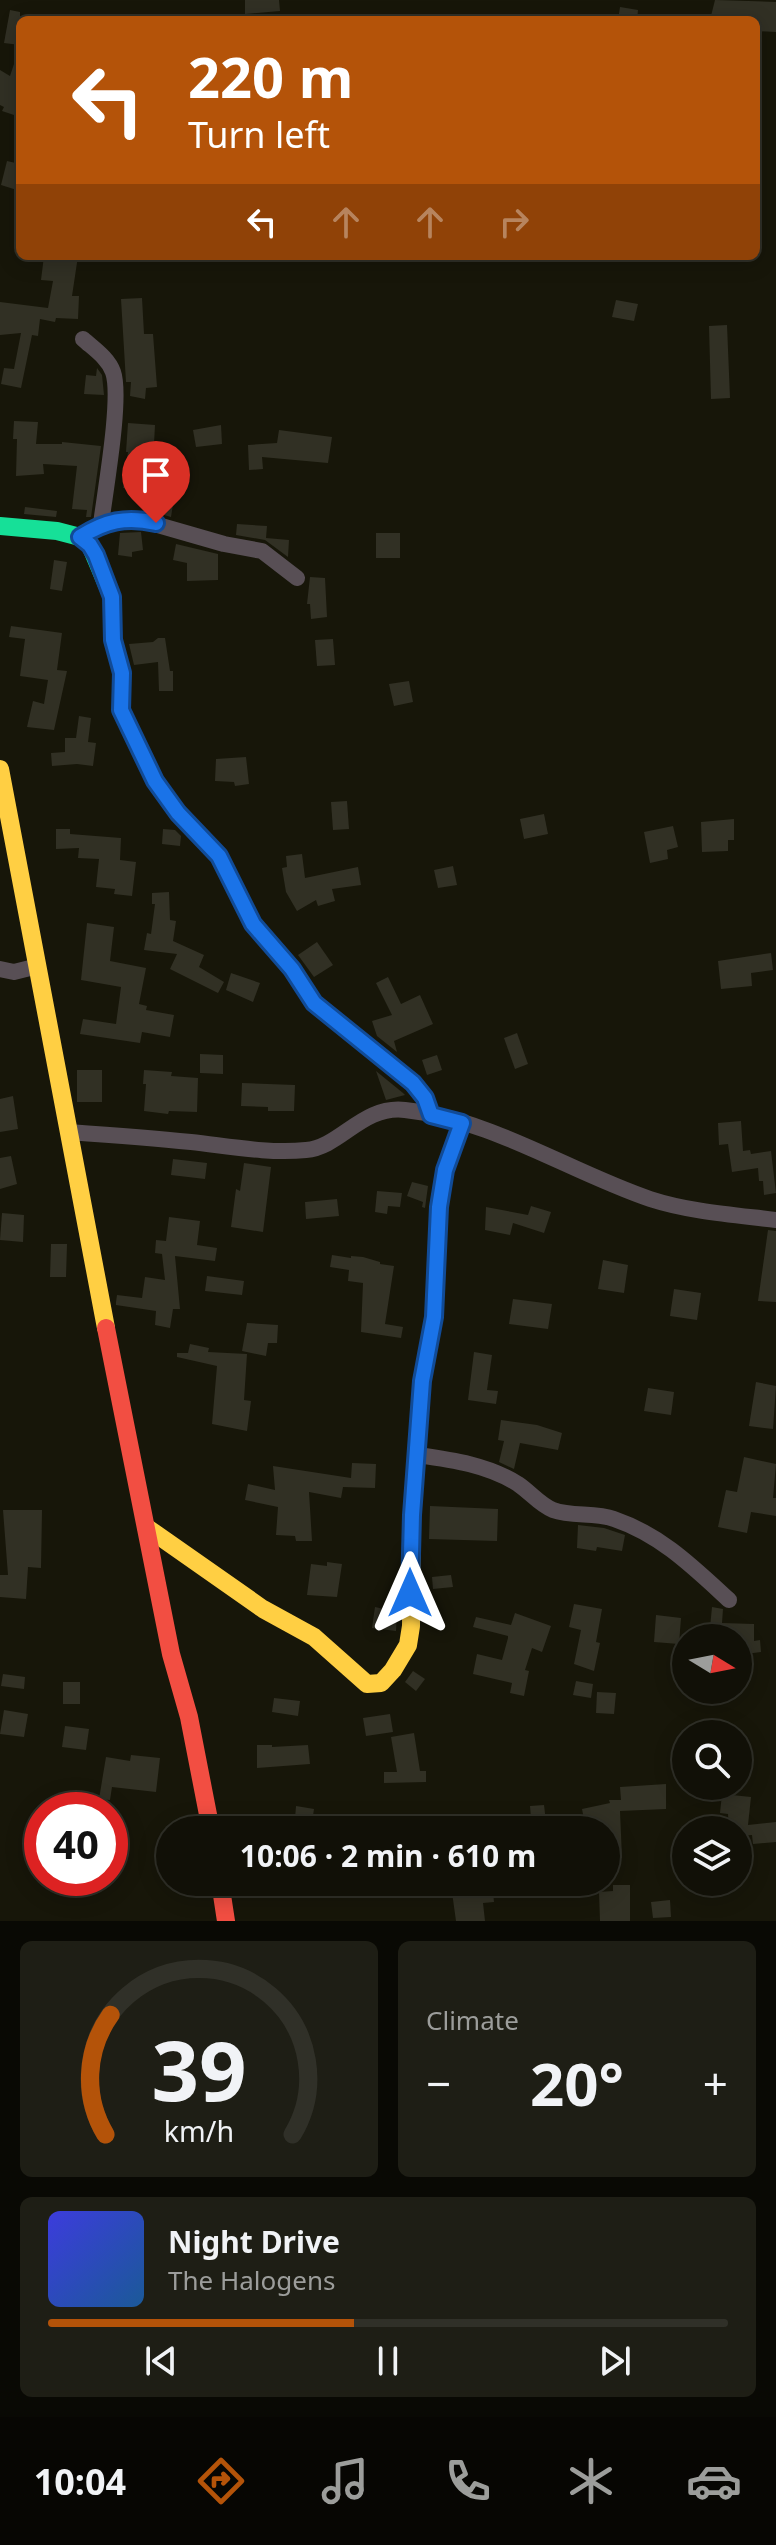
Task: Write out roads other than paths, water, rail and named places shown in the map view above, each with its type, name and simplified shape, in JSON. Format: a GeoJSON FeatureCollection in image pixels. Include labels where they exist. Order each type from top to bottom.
{"type":"FeatureCollection","features":[{"type":"Feature","properties":{"kind":"street"},"geometry":{"type":"LineString","coordinates":[[83,339],[109,362],[114,376],[113,418],[101,524]]}},
{"type":"Feature","properties":{"kind":"street"},"geometry":{"type":"LineString","coordinates":[[80,537],[101,524],[137,519],[224,544],[262,551],[297,578]]}},
{"type":"Feature","properties":{"kind":"street"},"geometry":{"type":"LineString","coordinates":[[0,526],[57,531],[80,537],[90,545],[112,597],[113,640],[122,673],[121,710],[155,781],[178,813],[219,856],[253,924],[292,969],[314,1003],[413,1083],[423,1095],[431,1115]]}},
{"type":"Feature","properties":{"kind":"street"},"geometry":{"type":"LineString","coordinates":[[0,769],[34,967],[146,1527],[159,1546],[314,1637],[367,1684],[381,1683],[393,1670],[408,1645],[410,1635],[412,1515],[422,1381],[434,1317],[439,1207],[445,1170],[462,1123]]}},
{"type":"Feature","properties":{"kind":"street"},"geometry":{"type":"LineString","coordinates":[[0,969],[14,972],[34,967]]}},
{"type":"Feature","properties":{"kind":"street"},"geometry":{"type":"LineString","coordinates":[[408,1110],[423,1095]]}},
{"type":"Feature","properties":{"kind":"street"},"geometry":{"type":"LineString","coordinates":[[69,1132],[307,1150],[320,1147],[356,1123],[377,1114],[394,1109],[408,1110],[462,1123],[543,1151],[652,1199],[776,1220]]}},
{"type":"Feature","properties":{"kind":"street"},"geometry":{"type":"LineString","coordinates":[[418,1455],[467,1463],[502,1475],[548,1508],[612,1518],[652,1535],[676,1552],[729,1600]]}},
{"type":"Feature","properties":{"kind":"street"},"geometry":{"type":"LineString","coordinates":[[159,1546],[171,1654],[189,1717],[208,1816]]}},
{"type":"Feature","properties":{"kind":"street"},"geometry":{"type":"LineString","coordinates":[[222,1896],[226,1921]]}}]}
